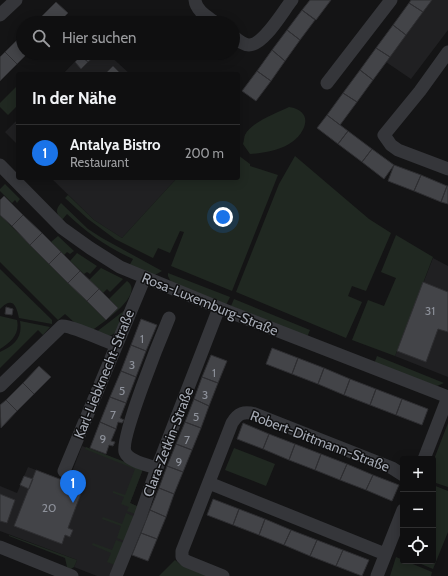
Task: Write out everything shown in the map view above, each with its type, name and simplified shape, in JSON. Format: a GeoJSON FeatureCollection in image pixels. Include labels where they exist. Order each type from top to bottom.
{"type":"FeatureCollection","features":[{"type":"Feature","properties":{"kind":"street"},"geometry":{"type":"LineString","coordinates":[[0,15],[16,0]]}},
{"type":"Feature","properties":{"kind":"street"},"geometry":{"type":"LineString","coordinates":[[195,0],[195,4],[206,16]]}},
{"type":"Feature","properties":{"kind":"street"},"geometry":{"type":"LineString","coordinates":[[240,41],[250,45],[258,42],[292,0]]}},
{"type":"Feature","properties":{"kind":"street"},"geometry":{"type":"LineString","coordinates":[[328,83],[391,0]]}},
{"type":"Feature","properties":{"kind":"street"},"geometry":{"type":"LineString","coordinates":[[448,52],[420,91],[384,135],[391,145],[398,150],[448,170]]}},
{"type":"Feature","properties":{"kind":"street","name":"Rosa-Luxemburg-Straße"},"geometry":{"type":"LineString","coordinates":[[0,165],[62,228],[120,267],[219,308],[448,397]]}},
{"type":"Feature","properties":{"kind":"street","name":"Karl-Liebknecht-Straße"},"geometry":{"type":"LineString","coordinates":[[64,471],[145,277]]}},
{"type":"Feature","properties":{"kind":"street","name":"Clara-Zetkin-Straße"},"geometry":{"type":"LineString","coordinates":[[116,576],[140,517],[157,468],[219,308]]}},
{"type":"Feature","properties":{"kind":"street"},"geometry":{"type":"LineString","coordinates":[[157,468],[135,461],[128,457],[124,446],[132,417],[169,318]]}},
{"type":"Feature","properties":{"kind":"street"},"geometry":{"type":"LineString","coordinates":[[0,386],[62,326],[67,325],[75,330],[116,345]]}},
{"type":"Feature","properties":{"kind":"street"},"geometry":{"type":"LineString","coordinates":[[425,456],[448,397]]}},
{"type":"Feature","properties":{"kind":"street","name":"Robert-Dittmann-Straße"},"geometry":{"type":"LineString","coordinates":[[223,576],[186,561],[182,557],[182,551],[232,423],[238,415],[244,412],[255,414],[371,459],[400,473]]}},
{"type":"Feature","properties":{"kind":"street"},"geometry":{"type":"LineString","coordinates":[[208,483],[385,554]]}},
{"type":"Feature","properties":{"kind":"street"},"geometry":{"type":"LineString","coordinates":[[377,576],[400,517]]}},
{"type":"Feature","properties":{"kind":"street"},"geometry":{"type":"LineString","coordinates":[[0,547],[72,576]]}},
{"type":"Feature","properties":{"kind":"shaded area"},"geometry":{"type":"Polygon","coordinates":[[[432,0],[448,0],[448,30],[411,79],[386,62],[390,57],[376,48],[393,25],[406,35],[432,0]]]}},
{"type":"Feature","properties":{"kind":"shaded area"},"geometry":{"type":"Polygon","coordinates":[[[76,60],[115,60],[128,72],[65,72],[76,60]]]}},
{"type":"Feature","properties":{"kind":"shaded area"},"geometry":{"type":"Polygon","coordinates":[[[16,87],[16,107],[8,115],[0,107],[0,103],[16,87]]]}},
{"type":"Feature","properties":{"kind":"shaded area"},"geometry":{"type":"Polygon","coordinates":[[[289,107],[297,109],[305,118],[305,123],[300,135],[289,144],[275,150],[250,154],[243,144],[248,130],[265,118],[289,107]]]}},
{"type":"Feature","properties":{"kind":"shaded area"},"geometry":{"type":"Polygon","coordinates":[[[16,121],[16,143],[5,132],[16,121]]]}},
{"type":"Feature","properties":{"kind":"shaded area"},"geometry":{"type":"Polygon","coordinates":[[[240,156],[250,164],[250,166],[278,175],[232,291],[171,266],[184,232],[180,231],[170,253],[158,248],[153,258],[115,239],[88,219],[65,198],[68,195],[94,220],[122,238],[175,180],[240,180],[240,156]]]}},
{"type":"Feature","properties":{"kind":"shaded area"},"geometry":{"type":"Polygon","coordinates":[[[295,156],[369,219],[391,233],[366,291],[352,286],[348,296],[362,302],[346,338],[236,292],[279,184],[295,156]]]}},
{"type":"Feature","properties":{"kind":"shaded area"},"geometry":{"type":"Polygon","coordinates":[[[53,180],[175,180],[122,238],[94,220],[53,180]]]}},
{"type":"Feature","properties":{"kind":"shaded area"},"geometry":{"type":"Polygon","coordinates":[[[5,184],[20,199],[17,203],[15,200],[12,203],[0,191],[5,184]]]}},
{"type":"Feature","properties":{"kind":"shaded area"},"geometry":{"type":"Polygon","coordinates":[[[61,203],[88,229],[162,271],[153,276],[129,266],[133,259],[98,240],[67,214],[62,220],[57,212],[61,203]]]}},
{"type":"Feature","properties":{"kind":"shaded area"},"geometry":{"type":"Polygon","coordinates":[[[0,215],[106,320],[118,308],[109,299],[127,281],[131,287],[131,293],[127,301],[112,316],[91,331],[75,323],[65,314],[58,320],[0,262],[0,215]]]}},
{"type":"Feature","properties":{"kind":"shaded area"},"geometry":{"type":"Polygon","coordinates":[[[396,235],[433,257],[395,356],[352,340],[368,300],[384,306],[396,278],[381,272],[396,235]]]}},
{"type":"Feature","properties":{"kind":"shaded area"},"geometry":{"type":"Polygon","coordinates":[[[58,236],[74,251],[70,254],[67,252],[64,255],[51,242],[58,236]]]}},
{"type":"Feature","properties":{"kind":"shaded area"},"geometry":{"type":"Polygon","coordinates":[[[77,253],[97,266],[90,274],[87,272],[84,274],[70,261],[77,253]]]}},
{"type":"Feature","properties":{"kind":"shaded area"},"geometry":{"type":"Polygon","coordinates":[[[433,258],[448,266],[448,377],[395,356],[433,258]]]}},
{"type":"Feature","properties":{"kind":"shaded area"},"geometry":{"type":"Polygon","coordinates":[[[101,268],[123,279],[110,292],[107,289],[103,293],[89,280],[101,268]]]}},
{"type":"Feature","properties":{"kind":"shaded area"},"geometry":{"type":"Polygon","coordinates":[[[0,269],[52,320],[52,324],[19,318],[15,306],[10,303],[4,305],[0,309],[0,269]]]}},
{"type":"Feature","properties":{"kind":"shaded area"},"geometry":{"type":"Polygon","coordinates":[[[168,273],[230,297],[226,305],[171,282],[168,273]]]}},
{"type":"Feature","properties":{"kind":"shaded area"},"geometry":{"type":"Polygon","coordinates":[[[234,299],[310,330],[307,337],[231,306],[234,299]]]}},
{"type":"Feature","properties":{"kind":"shaded area"},"geometry":{"type":"Polygon","coordinates":[[[125,310],[119,326],[114,333],[108,336],[95,333],[125,310]]]}},
{"type":"Feature","properties":{"kind":"shaded area"},"geometry":{"type":"Polygon","coordinates":[[[0,316],[17,320],[18,325],[14,337],[0,349],[0,316]]]}},
{"type":"Feature","properties":{"kind":"shaded area"},"geometry":{"type":"Polygon","coordinates":[[[20,321],[50,327],[43,335],[38,330],[0,368],[0,352],[13,344],[19,336],[21,327],[20,321]]]}},
{"type":"Feature","properties":{"kind":"shaded area"},"geometry":{"type":"Polygon","coordinates":[[[377,356],[444,383],[437,386],[374,364],[377,356]]]}},
{"type":"Feature","properties":{"kind":"shaded area"},"geometry":{"type":"Polygon","coordinates":[[[448,423],[448,487],[436,483],[435,456],[448,423]]]}},
{"type":"Feature","properties":{"kind":"shaded area"},"geometry":{"type":"Polygon","coordinates":[[[82,446],[143,469],[130,503],[139,507],[110,576],[97,576],[74,567],[77,560],[0,531],[0,486],[17,493],[28,467],[68,482],[82,446]]]}},
{"type":"Feature","properties":{"kind":"shaded area"},"geometry":{"type":"Polygon","coordinates":[[[86,447],[143,469],[130,503],[139,507],[136,514],[127,511],[129,507],[121,504],[124,497],[113,493],[113,491],[125,495],[135,469],[85,449],[86,447]]]}},
{"type":"Feature","properties":{"kind":"shaded area"},"geometry":{"type":"Polygon","coordinates":[[[234,448],[275,464],[266,486],[225,470],[234,448]]]}},
{"type":"Feature","properties":{"kind":"shaded area"},"geometry":{"type":"Polygon","coordinates":[[[436,486],[448,491],[448,532],[436,562],[436,486]]]}},
{"type":"Feature","properties":{"kind":"shaded area"},"geometry":{"type":"Polygon","coordinates":[[[126,513],[135,517],[125,541],[117,538],[121,526],[102,519],[103,517],[122,524],[126,513]]]}},
{"type":"Feature","properties":{"kind":"shaded area"},"geometry":{"type":"Polygon","coordinates":[[[9,535],[77,560],[74,567],[71,569],[67,567],[65,558],[9,535]]]}},
{"type":"Feature","properties":{"kind":"shaded area"},"geometry":{"type":"Polygon","coordinates":[[[116,540],[124,543],[115,565],[107,562],[111,553],[92,545],[93,543],[112,550],[116,540]]]}},
{"type":"Feature","properties":{"kind":"shaded area"},"geometry":{"type":"Polygon","coordinates":[[[396,557],[400,559],[400,564],[413,564],[432,572],[431,576],[390,576],[396,557]]]}},
{"type":"Feature","properties":{"kind":"shaded area"},"geometry":{"type":"Polygon","coordinates":[[[175,560],[180,564],[210,576],[159,576],[175,560]]]}},
{"type":"Feature","properties":{"kind":"shaded area"},"geometry":{"type":"Polygon","coordinates":[[[421,564],[435,564],[433,569],[421,564]]]}},
{"type":"Feature","properties":{"kind":"building"},"geometry":{"type":"Polygon","coordinates":[[[310,0],[331,0],[316,20],[302,10],[310,0]]]}},
{"type":"Feature","properties":{"kind":"building"},"geometry":{"type":"Polygon","coordinates":[[[411,0],[432,0],[423,12],[409,3],[411,0]]]}},
{"type":"Feature","properties":{"kind":"building"},"geometry":{"type":"Polygon","coordinates":[[[56,2],[68,13],[65,16],[42,16],[56,2]]]}},
{"type":"Feature","properties":{"kind":"building"},"geometry":{"type":"Polygon","coordinates":[[[409,3],[423,12],[406,35],[393,25],[409,3]]]}},
{"type":"Feature","properties":{"kind":"building"},"geometry":{"type":"Polygon","coordinates":[[[302,10],[315,20],[300,40],[287,30],[302,10]]]}},
{"type":"Feature","properties":{"kind":"building"},"geometry":{"type":"Polygon","coordinates":[[[393,25],[406,35],[390,57],[376,48],[393,25]]]}},
{"type":"Feature","properties":{"kind":"building"},"geometry":{"type":"Polygon","coordinates":[[[287,30],[300,40],[285,61],[272,50],[287,30]]]}},
{"type":"Feature","properties":{"kind":"building"},"geometry":{"type":"Polygon","coordinates":[[[16,41],[16,60],[21,60],[17,64],[5,52],[16,41]]]}},
{"type":"Feature","properties":{"kind":"building"},"geometry":{"type":"Polygon","coordinates":[[[376,48],[390,57],[373,80],[360,70],[376,48]]]}},
{"type":"Feature","properties":{"kind":"building"},"geometry":{"type":"Polygon","coordinates":[[[272,50],[285,61],[271,81],[257,71],[272,50]]]}},
{"type":"Feature","properties":{"kind":"building"},"geometry":{"type":"Polygon","coordinates":[[[5,52],[17,64],[0,81],[0,57],[5,52]]]}},
{"type":"Feature","properties":{"kind":"building"},"geometry":{"type":"Polygon","coordinates":[[[77,60],[86,60],[88,62],[81,69],[75,62],[77,60]]]}},
{"type":"Feature","properties":{"kind":"building"},"geometry":{"type":"Polygon","coordinates":[[[113,66],[119,72],[107,72],[113,66]]]}},
{"type":"Feature","properties":{"kind":"building"},"geometry":{"type":"Polygon","coordinates":[[[360,70],[373,80],[357,102],[343,93],[360,70]]]}},
{"type":"Feature","properties":{"kind":"building"},"geometry":{"type":"Polygon","coordinates":[[[257,71],[271,81],[256,101],[242,91],[257,71]]]}},
{"type":"Feature","properties":{"kind":"building"},"geometry":{"type":"Polygon","coordinates":[[[343,93],[357,102],[340,125],[327,115],[343,93]]]}},
{"type":"Feature","properties":{"kind":"building"},"geometry":{"type":"Polygon","coordinates":[[[327,115],[348,131],[338,144],[317,128],[327,115]]]}},
{"type":"Feature","properties":{"kind":"building"},"geometry":{"type":"Polygon","coordinates":[[[348,131],[372,149],[362,162],[338,144],[348,131]]]}},
{"type":"Feature","properties":{"kind":"building"},"geometry":{"type":"Polygon","coordinates":[[[372,149],[394,165],[384,179],[362,162],[372,149]]]}},
{"type":"Feature","properties":{"kind":"building"},"geometry":{"type":"Polygon","coordinates":[[[394,165],[421,175],[414,191],[388,181],[394,165]]]}},
{"type":"Feature","properties":{"kind":"building"},"geometry":{"type":"Polygon","coordinates":[[[421,175],[447,186],[441,202],[414,191],[421,175]]]}},
{"type":"Feature","properties":{"kind":"building"},"geometry":{"type":"Polygon","coordinates":[[[448,186],[448,204],[441,202],[448,186]]]}},
{"type":"Feature","properties":{"kind":"building"},"geometry":{"type":"Polygon","coordinates":[[[4,196],[23,215],[12,226],[0,215],[0,200],[4,196]]]}},
{"type":"Feature","properties":{"kind":"building"},"geometry":{"type":"Polygon","coordinates":[[[23,215],[42,233],[30,245],[12,226],[23,215]]]}},
{"type":"Feature","properties":{"kind":"building"},"geometry":{"type":"Polygon","coordinates":[[[42,233],[61,252],[49,264],[30,245],[42,233]]]}},
{"type":"Feature","properties":{"kind":"building"},"geometry":{"type":"Polygon","coordinates":[[[61,252],[80,271],[68,283],[49,264],[61,252]]]}},
{"type":"Feature","properties":{"kind":"building"},"geometry":{"type":"Polygon","coordinates":[[[80,271],[99,289],[87,301],[68,283],[80,271]]]}},
{"type":"Feature","properties":{"kind":"building"},"geometry":{"type":"Polygon","coordinates":[[[423,282],[448,292],[448,332],[438,329],[426,362],[397,351],[423,282]]]}},
{"type":"Feature","properties":{"kind":"building"},"geometry":{"type":"Polygon","coordinates":[[[99,289],[118,308],[106,320],[87,301],[99,289]]]}},
{"type":"Feature","properties":{"kind":"building"},"geometry":{"type":"Polygon","coordinates":[[[6,307],[13,309],[12,315],[5,314],[6,307]]]}},
{"type":"Feature","properties":{"kind":"building"},"geometry":{"type":"Polygon","coordinates":[[[141,319],[157,325],[146,351],[131,345],[141,319]]]}},
{"type":"Feature","properties":{"kind":"building"},"geometry":{"type":"Polygon","coordinates":[[[131,345],[146,351],[136,377],[121,371],[131,345]]]}},
{"type":"Feature","properties":{"kind":"building"},"geometry":{"type":"Polygon","coordinates":[[[272,348],[298,358],[292,374],[266,364],[272,348]]]}},
{"type":"Feature","properties":{"kind":"building"},"geometry":{"type":"Polygon","coordinates":[[[211,355],[227,361],[218,383],[202,377],[211,355]]]}},
{"type":"Feature","properties":{"kind":"building"},"geometry":{"type":"Polygon","coordinates":[[[298,358],[324,368],[318,384],[292,374],[298,358]]]}},
{"type":"Feature","properties":{"kind":"building"},"geometry":{"type":"Polygon","coordinates":[[[39,366],[51,377],[34,394],[23,383],[39,366]]]}},
{"type":"Feature","properties":{"kind":"building"},"geometry":{"type":"Polygon","coordinates":[[[324,368],[350,379],[344,395],[318,384],[324,368]]]}},
{"type":"Feature","properties":{"kind":"building"},"geometry":{"type":"Polygon","coordinates":[[[121,371],[136,377],[126,403],[110,397],[121,371]]]}},
{"type":"Feature","properties":{"kind":"building"},"geometry":{"type":"Polygon","coordinates":[[[202,377],[218,383],[209,406],[194,399],[202,377]]]}},
{"type":"Feature","properties":{"kind":"building"},"geometry":{"type":"Polygon","coordinates":[[[350,379],[376,389],[370,405],[344,395],[350,379]]]}},
{"type":"Feature","properties":{"kind":"building"},"geometry":{"type":"Polygon","coordinates":[[[23,383],[34,394],[17,411],[6,400],[23,383]]]}},
{"type":"Feature","properties":{"kind":"building"},"geometry":{"type":"Polygon","coordinates":[[[376,389],[402,399],[396,415],[370,405],[376,389]]]}},
{"type":"Feature","properties":{"kind":"building"},"geometry":{"type":"Polygon","coordinates":[[[110,397],[126,403],[120,418],[124,420],[122,423],[118,422],[116,429],[100,422],[110,397]]]}},
{"type":"Feature","properties":{"kind":"building"},"geometry":{"type":"Polygon","coordinates":[[[194,399],[209,406],[201,428],[185,422],[194,399]]]}},
{"type":"Feature","properties":{"kind":"building"},"geometry":{"type":"Polygon","coordinates":[[[402,399],[428,409],[422,425],[396,415],[402,399]]]}},
{"type":"Feature","properties":{"kind":"building"},"geometry":{"type":"Polygon","coordinates":[[[6,400],[17,411],[1,428],[0,405],[6,400]]]}},
{"type":"Feature","properties":{"kind":"building"},"geometry":{"type":"Polygon","coordinates":[[[100,422],[116,429],[111,441],[115,442],[113,446],[109,445],[106,454],[90,448],[100,422]]]}},
{"type":"Feature","properties":{"kind":"building"},"geometry":{"type":"Polygon","coordinates":[[[185,422],[201,428],[192,450],[176,444],[185,422]]]}},
{"type":"Feature","properties":{"kind":"building"},"geometry":{"type":"Polygon","coordinates":[[[243,423],[269,434],[263,449],[237,439],[243,423]]]}},
{"type":"Feature","properties":{"kind":"building"},"geometry":{"type":"Polygon","coordinates":[[[269,434],[295,444],[289,460],[263,449],[269,434]]]}},
{"type":"Feature","properties":{"kind":"building"},"geometry":{"type":"Polygon","coordinates":[[[176,444],[192,450],[183,472],[167,466],[176,444]]]}},
{"type":"Feature","properties":{"kind":"building"},"geometry":{"type":"Polygon","coordinates":[[[295,444],[321,454],[315,470],[289,460],[295,444]]]}},
{"type":"Feature","properties":{"kind":"building"},"geometry":{"type":"Polygon","coordinates":[[[321,454],[347,464],[340,480],[315,470],[321,454]]]}},
{"type":"Feature","properties":{"kind":"building"},"geometry":{"type":"Polygon","coordinates":[[[347,464],[373,475],[366,490],[340,480],[347,464]]]}},
{"type":"Feature","properties":{"kind":"building"},"geometry":{"type":"Polygon","coordinates":[[[167,466],[183,472],[174,494],[159,488],[167,466]]]}},
{"type":"Feature","properties":{"kind":"building"},"geometry":{"type":"Polygon","coordinates":[[[36,470],[83,488],[68,528],[73,530],[70,537],[65,535],[62,544],[14,526],[36,470]]]}},
{"type":"Feature","properties":{"kind":"building"},"geometry":{"type":"Polygon","coordinates":[[[373,475],[399,485],[392,501],[366,490],[373,475]]]}},
{"type":"Feature","properties":{"kind":"building"},"geometry":{"type":"Polygon","coordinates":[[[24,476],[33,479],[29,489],[20,485],[24,476]]]}},
{"type":"Feature","properties":{"kind":"building"},"geometry":{"type":"Polygon","coordinates":[[[159,488],[174,494],[166,517],[150,510],[159,488]]]}},
{"type":"Feature","properties":{"kind":"building"},"geometry":{"type":"Polygon","coordinates":[[[0,494],[15,500],[7,523],[0,521],[0,494]]]}},
{"type":"Feature","properties":{"kind":"building"},"geometry":{"type":"Polygon","coordinates":[[[213,499],[239,509],[233,525],[207,515],[213,499]]]}},
{"type":"Feature","properties":{"kind":"building"},"geometry":{"type":"Polygon","coordinates":[[[239,509],[265,519],[259,535],[233,525],[239,509]]]}},
{"type":"Feature","properties":{"kind":"building"},"geometry":{"type":"Polygon","coordinates":[[[150,510],[166,517],[157,539],[141,533],[150,510]]]}},
{"type":"Feature","properties":{"kind":"building"},"geometry":{"type":"Polygon","coordinates":[[[265,519],[291,530],[284,545],[259,535],[265,519]]]}},
{"type":"Feature","properties":{"kind":"building"},"geometry":{"type":"Polygon","coordinates":[[[291,530],[317,540],[310,556],[284,545],[291,530]]]}},
{"type":"Feature","properties":{"kind":"building"},"geometry":{"type":"Polygon","coordinates":[[[141,533],[157,539],[148,561],[132,555],[141,533]]]}},
{"type":"Feature","properties":{"kind":"building"},"geometry":{"type":"Polygon","coordinates":[[[317,540],[343,550],[336,566],[310,556],[317,540]]]}},
{"type":"Feature","properties":{"kind":"building"},"geometry":{"type":"Polygon","coordinates":[[[343,550],[369,560],[362,576],[336,566],[343,550]]]}},
{"type":"Feature","properties":{"kind":"place","name":"Antalya Bistro"},"geometry":{"type":"Point","coordinates":[73,503]}}]}
